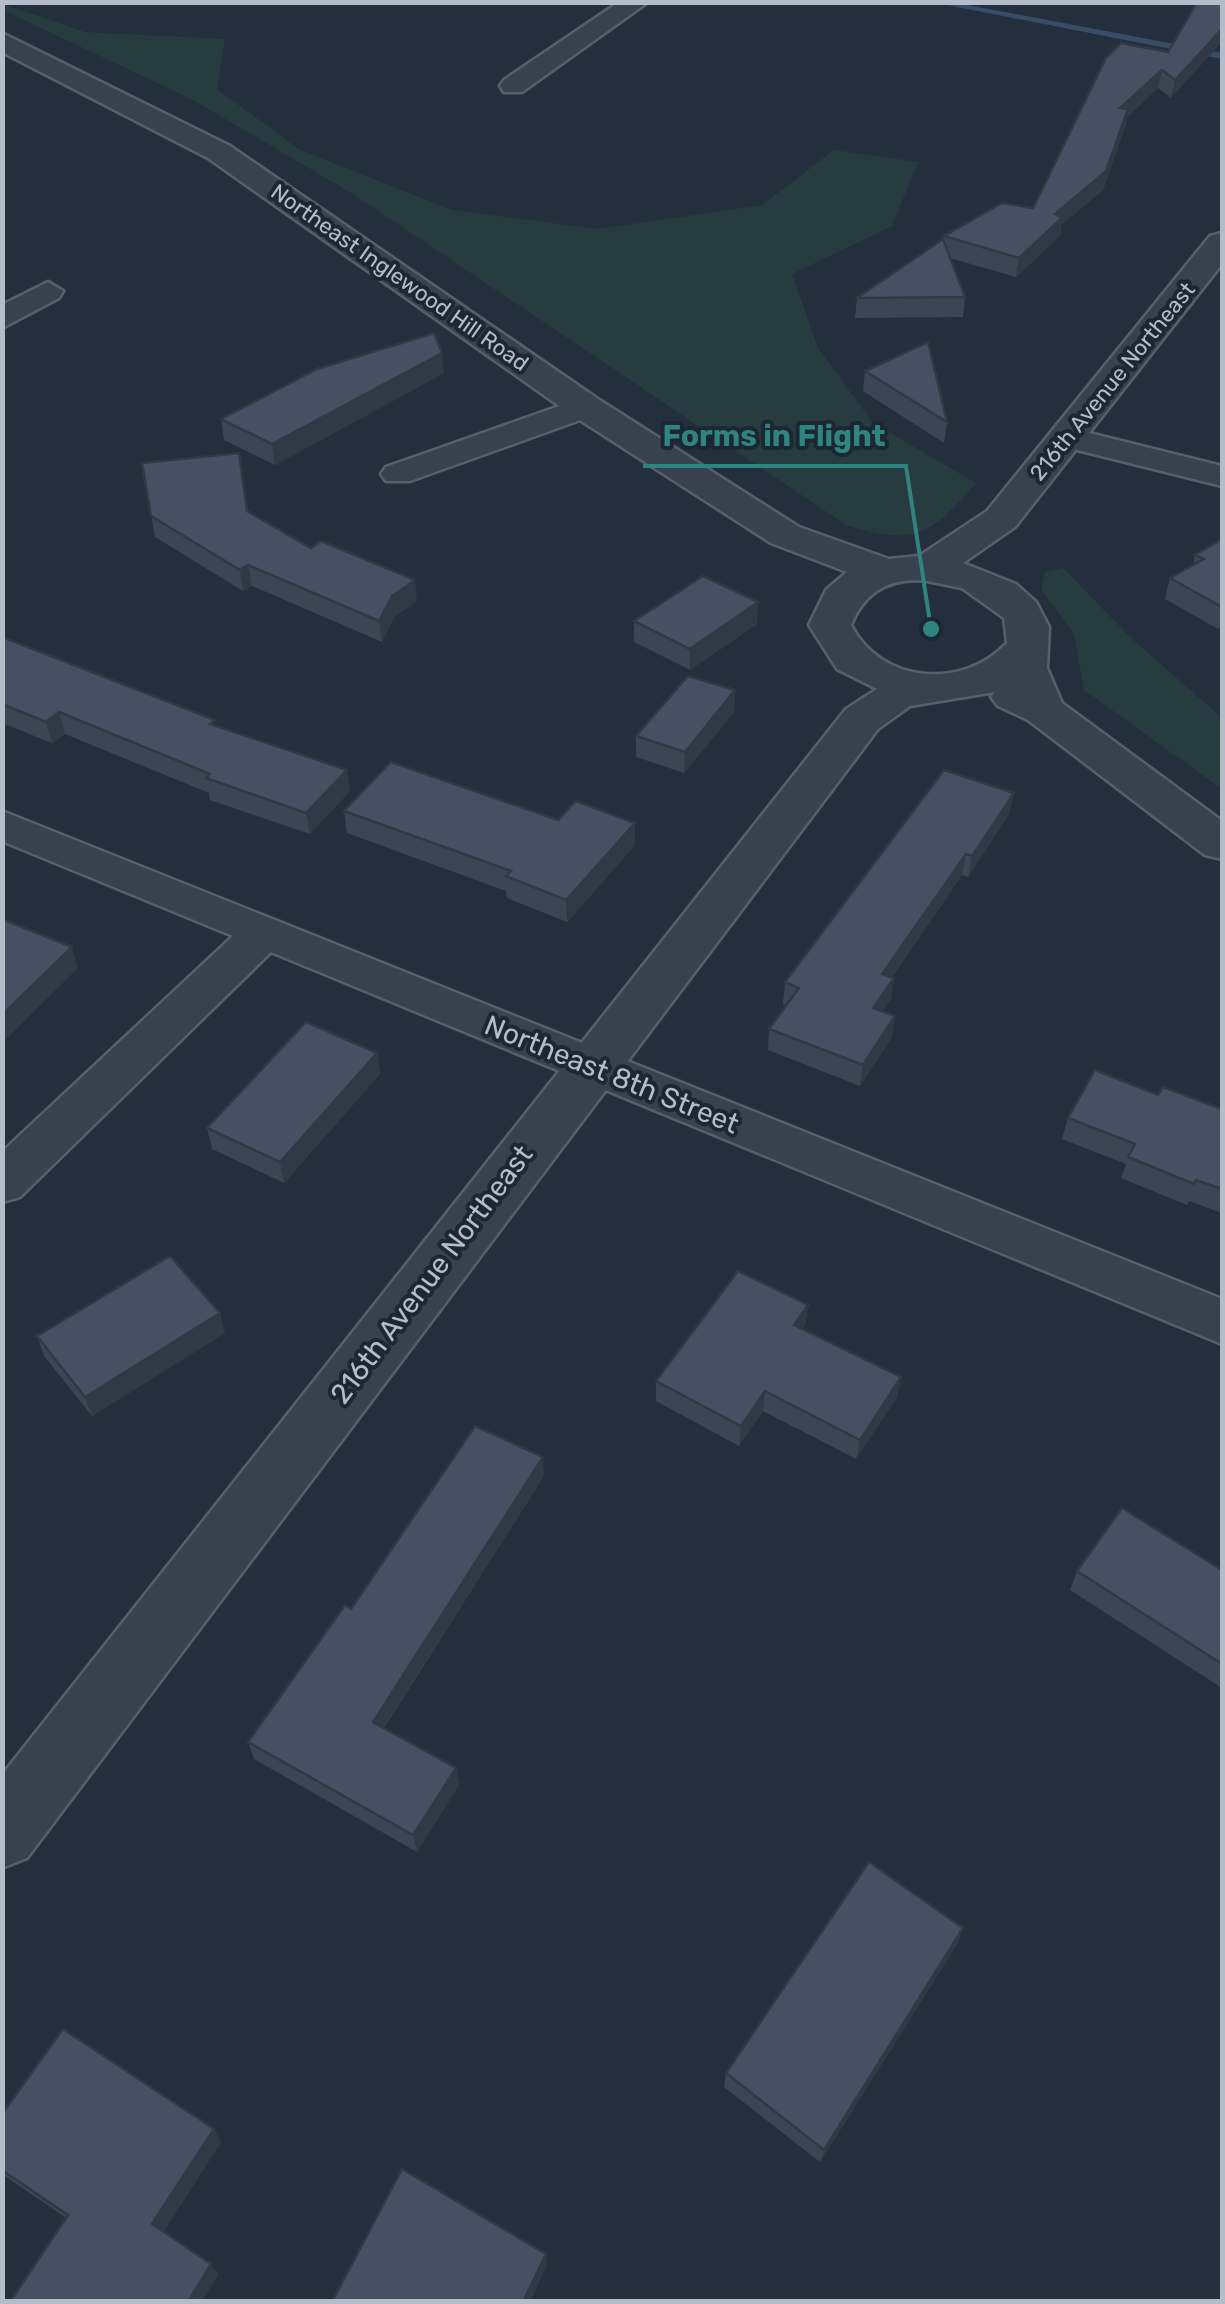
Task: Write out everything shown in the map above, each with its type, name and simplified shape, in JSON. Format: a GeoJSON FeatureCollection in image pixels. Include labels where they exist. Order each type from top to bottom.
{"type":"FeatureCollection","features":[{"type":"Feature","properties":{"kind":"street"},"geometry":{"type":"LineString","coordinates":[[514,86],[636,2]]}},
{"type":"Feature","properties":{"kind":"street","name":"Northeast Inglewood Hill Road"},"geometry":{"type":"LineString","coordinates":[[2,41],[219,152],[585,407],[785,535],[834,556],[885,570]]}},
{"type":"Feature","properties":{"kind":"street","name":"216th Avenue Northeast"},"geometry":{"type":"LineString","coordinates":[[926,569],[1002,520],[1222,243]]}},
{"type":"Feature","properties":{"kind":"street"},"geometry":{"type":"LineString","coordinates":[[2,319],[48,290]]}},
{"type":"Feature","properties":{"kind":"street"},"geometry":{"type":"LineString","coordinates":[[398,474],[585,407]]}},
{"type":"Feature","properties":{"kind":"street"},"geometry":{"type":"LineString","coordinates":[[1065,437],[1222,476]]}},
{"type":"Feature","properties":{"kind":"street"},"geometry":{"type":"LineString","coordinates":[[1002,520],[1009,597]]}},
{"type":"Feature","properties":{"kind":"street","name":"Northeast Inglewood Hill Road"},"geometry":{"type":"LineString","coordinates":[[785,535],[834,607]]}},
{"type":"Feature","properties":{"kind":"street"},"geometry":{"type":"LineString","coordinates":[[862,719],[863,690],[854,662],[830,626],[834,607],[856,586],[885,570],[926,569],[970,576],[1009,597],[1031,630],[1026,676],[1044,712]]}},
{"type":"Feature","properties":{"kind":"street"},"geometry":{"type":"LineString","coordinates":[[854,662],[888,680],[928,687],[973,683],[1000,674],[1028,646]]}},
{"type":"Feature","properties":{"kind":"street"},"geometry":{"type":"LineString","coordinates":[[973,683],[1044,712],[1222,844]]}},
{"type":"Feature","properties":{"kind":"street","name":"216th Avenue Northeast"},"geometry":{"type":"LineString","coordinates":[[2,1833],[862,719],[896,698],[928,687]]}},
{"type":"Feature","properties":{"kind":"street","name":"Northeast 8th Street"},"geometry":{"type":"LineString","coordinates":[[2,825],[1222,1322]]}},
{"type":"Feature","properties":{"kind":"street"},"geometry":{"type":"LineString","coordinates":[[2,1183],[265,932]]}},
{"type":"Feature","properties":{"kind":"green space"},"geometry":{"type":"Polygon","coordinates":[[[3,4],[85,32],[225,39],[217,89],[300,150],[452,210],[598,229],[762,205],[834,150],[918,162],[892,226],[792,274],[818,348],[873,423],[976,483],[946,515],[920,532],[889,535],[846,525],[353,194],[193,100],[3,10],[3,4]]]}},
{"type":"Feature","properties":{"kind":"green space"},"geometry":{"type":"Polygon","coordinates":[[[1063,568],[1130,637],[1222,718],[1222,789],[1084,690],[1074,634],[1041,589],[1045,572],[1063,568]]]}},
{"type":"Feature","properties":{"kind":"building"},"geometry":{"type":"Polygon","coordinates":[[[1197,2],[1222,2],[1222,29],[1175,80],[1162,70],[1120,108],[1128,109],[1106,171],[1055,214],[1063,217],[1019,258],[944,236],[1002,203],[1033,208],[1106,58],[1121,43],[1168,52],[1197,2]]]}},
{"type":"Feature","properties":{"kind":"building"},"geometry":{"type":"Polygon","coordinates":[[[943,239],[965,297],[857,298],[943,239]]]}},
{"type":"Feature","properties":{"kind":"building"},"geometry":{"type":"Polygon","coordinates":[[[434,333],[442,353],[272,444],[221,419],[317,369],[434,333]]]}},
{"type":"Feature","properties":{"kind":"building"},"geometry":{"type":"Polygon","coordinates":[[[928,342],[947,422],[865,371],[928,342]]]}},
{"type":"Feature","properties":{"kind":"building"},"geometry":{"type":"Polygon","coordinates":[[[239,453],[247,511],[311,548],[321,541],[415,580],[392,596],[379,621],[248,565],[240,570],[151,516],[142,463],[239,453]]]}},
{"type":"Feature","properties":{"kind":"building"},"geometry":{"type":"Polygon","coordinates":[[[1222,539],[1222,607],[1170,578],[1204,559],[1195,555],[1222,539]]]}},
{"type":"Feature","properties":{"kind":"building"},"geometry":{"type":"Polygon","coordinates":[[[703,576],[758,602],[690,649],[634,621],[703,576]]]}},
{"type":"Feature","properties":{"kind":"building"},"geometry":{"type":"Polygon","coordinates":[[[2,637],[215,720],[210,724],[347,770],[306,813],[206,778],[210,774],[59,712],[46,722],[2,704],[2,637]]]}},
{"type":"Feature","properties":{"kind":"building"},"geometry":{"type":"Polygon","coordinates":[[[688,676],[735,690],[685,752],[636,736],[688,676]]]}},
{"type":"Feature","properties":{"kind":"building"},"geometry":{"type":"Polygon","coordinates":[[[391,762],[558,820],[576,801],[635,823],[566,900],[506,876],[511,871],[344,811],[391,762]]]}},
{"type":"Feature","properties":{"kind":"building"},"geometry":{"type":"Polygon","coordinates":[[[944,770],[1014,793],[972,856],[966,854],[882,974],[894,978],[873,1008],[895,1016],[863,1065],[769,1029],[799,988],[785,982],[944,770]]]}},
{"type":"Feature","properties":{"kind":"building"},"geometry":{"type":"Polygon","coordinates":[[[2,919],[72,947],[2,1015],[2,919]]]}},
{"type":"Feature","properties":{"kind":"building"},"geometry":{"type":"Polygon","coordinates":[[[306,1022],[377,1053],[280,1162],[207,1128],[306,1022]]]}},
{"type":"Feature","properties":{"kind":"building"},"geometry":{"type":"Polygon","coordinates":[[[1095,1070],[1158,1095],[1163,1087],[1222,1109],[1222,1189],[1196,1180],[1194,1184],[1128,1157],[1135,1144],[1068,1118],[1095,1070]]]}},
{"type":"Feature","properties":{"kind":"building"},"geometry":{"type":"Polygon","coordinates":[[[170,1256],[220,1313],[85,1397],[37,1336],[170,1256]]]}},
{"type":"Feature","properties":{"kind":"building"},"geometry":{"type":"Polygon","coordinates":[[[738,1271],[808,1305],[794,1325],[901,1377],[860,1440],[765,1391],[741,1426],[656,1381],[738,1271]]]}},
{"type":"Feature","properties":{"kind":"building"},"geometry":{"type":"Polygon","coordinates":[[[475,1426],[543,1457],[373,1722],[456,1768],[413,1835],[248,1742],[345,1605],[351,1609],[475,1426]]]}},
{"type":"Feature","properties":{"kind":"building"},"geometry":{"type":"Polygon","coordinates":[[[1122,1508],[1222,1570],[1222,1664],[1077,1571],[1122,1508]]]}},
{"type":"Feature","properties":{"kind":"building"},"geometry":{"type":"Polygon","coordinates":[[[869,1862],[963,1928],[824,2150],[726,2073],[869,1862]]]}},
{"type":"Feature","properties":{"kind":"building"},"geometry":{"type":"Polygon","coordinates":[[[63,2029],[214,2129],[152,2224],[211,2264],[188,2302],[10,2302],[68,2215],[2,2170],[2,2114],[63,2029]]]}},
{"type":"Feature","properties":{"kind":"building"},"geometry":{"type":"Polygon","coordinates":[[[402,2169],[546,2254],[523,2302],[332,2302],[402,2169]]]}},
{"type":"Feature","properties":{"kind":"waterway"},"geometry":{"type":"LineString","coordinates":[[936,2],[1222,56]]}},
{"type":"Feature","properties":{"kind":"place","name":"Forms in Flight"},"geometry":{"type":"Point","coordinates":[931,629]}}]}
